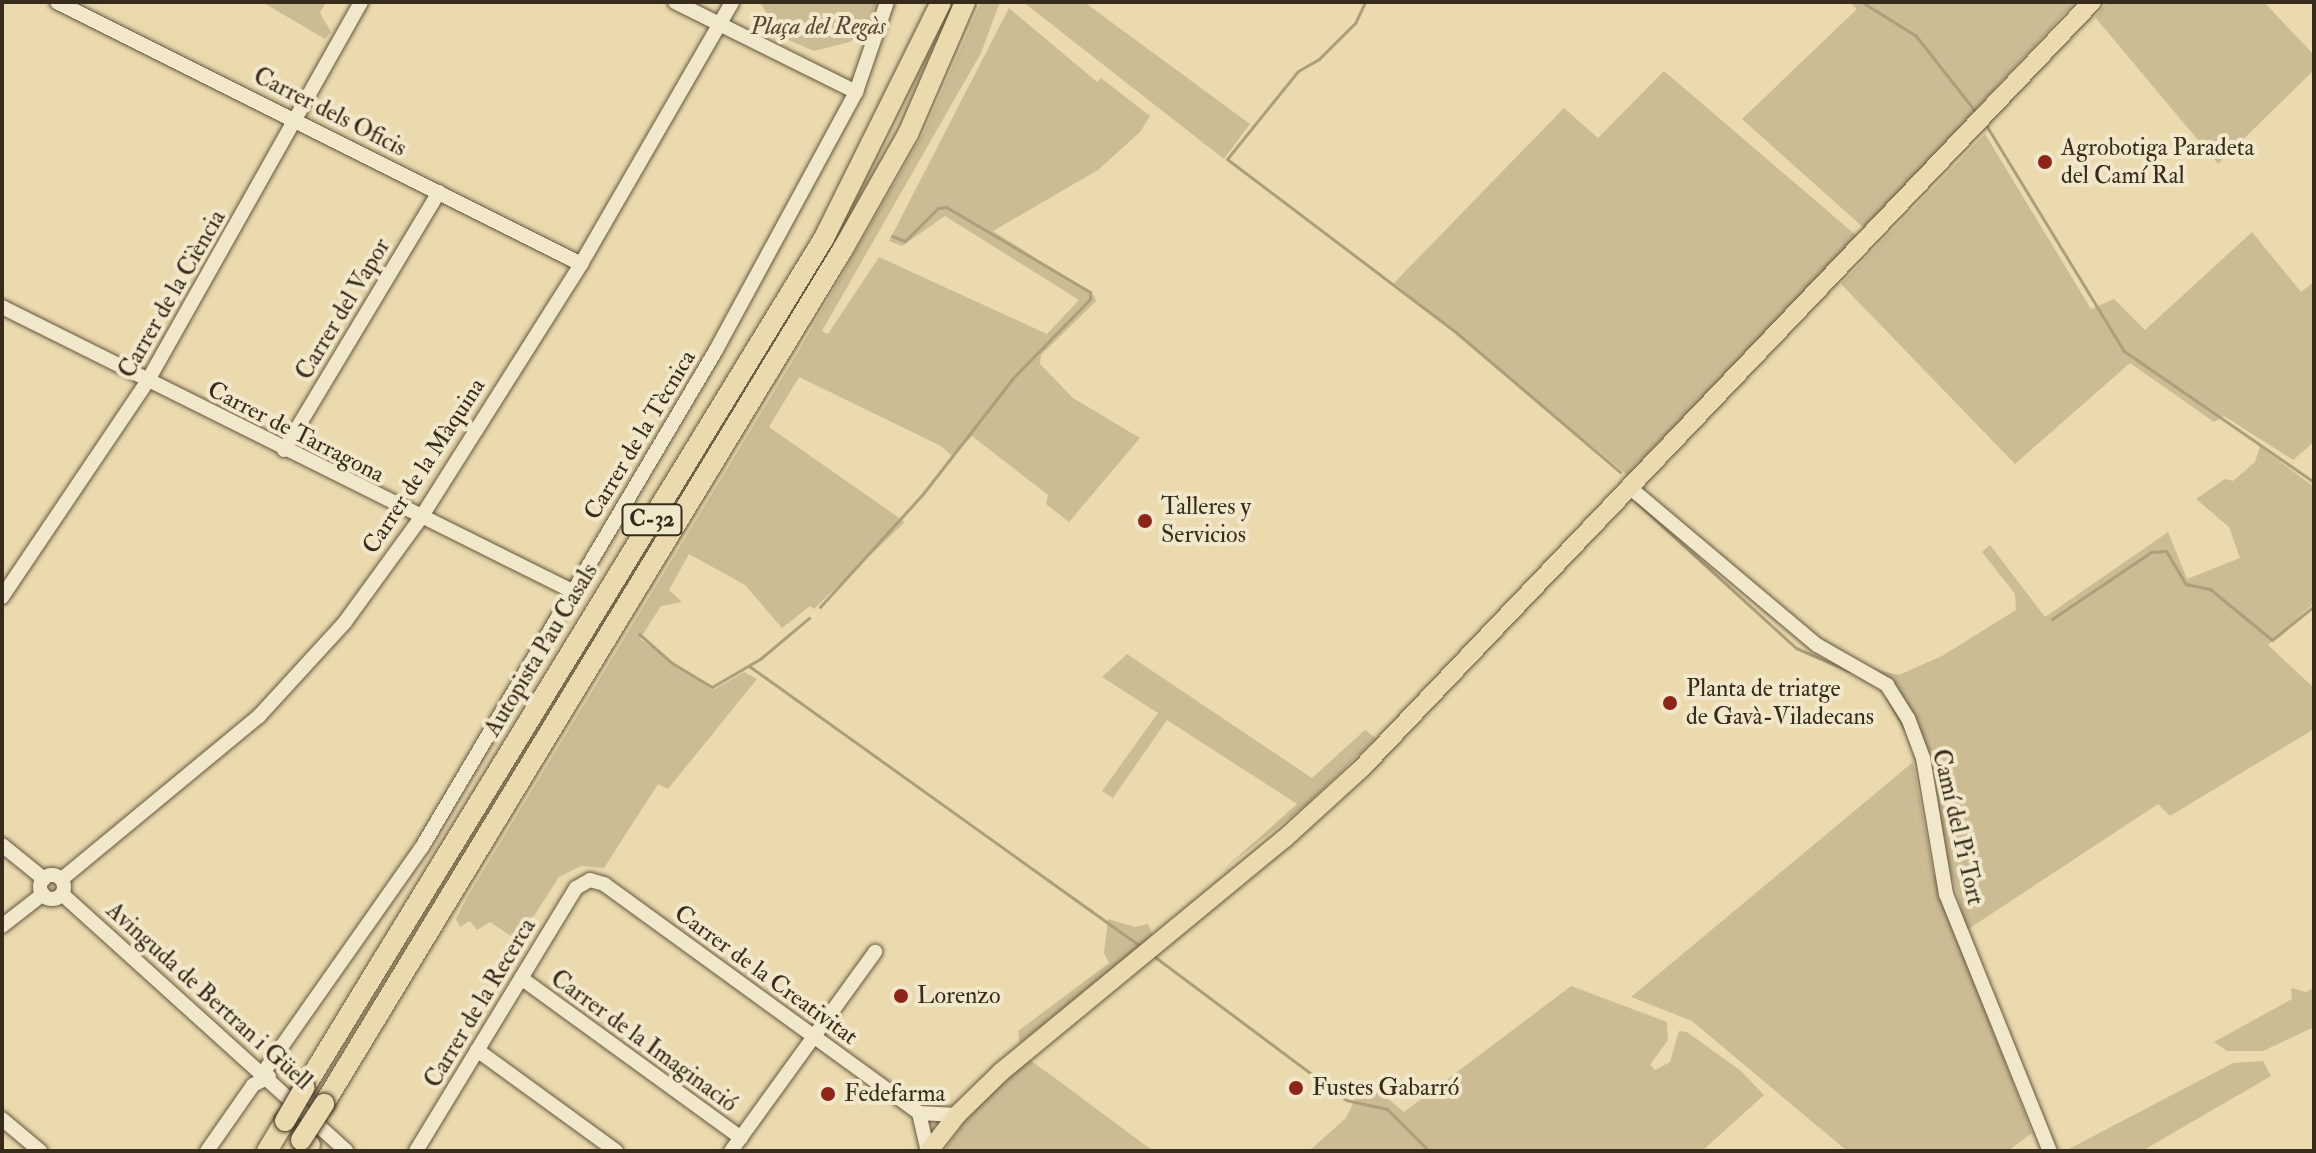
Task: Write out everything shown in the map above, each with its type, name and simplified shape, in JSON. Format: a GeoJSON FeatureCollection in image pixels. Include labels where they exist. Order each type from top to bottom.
{"type":"FeatureCollection","features":[{"type":"Feature","properties":{"kind":"highway","name":"Autopista Pau Casals"},"geometry":{"type":"LineString","coordinates":[[273,1140],[824,238],[941,2]]}},
{"type":"Feature","properties":{"kind":"highway","name":"Autopista Pau Casals"},"geometry":{"type":"LineString","coordinates":[[307,1144],[336,1086],[844,247],[908,134],[965,2]]}},
{"type":"Feature","properties":{"kind":"main road"},"geometry":{"type":"LineString","coordinates":[[928,1151],[957,1115],[1340,789],[2092,2]]}},
{"type":"Feature","properties":{"kind":"street","name":"Carrer dels Oficis"},"geometry":{"type":"LineString","coordinates":[[57,2],[299,120],[581,264]]}},
{"type":"Feature","properties":{"kind":"street","name":"Carrer de la Ciència"},"geometry":{"type":"LineString","coordinates":[[2,597],[147,382],[299,120],[361,2]]}},
{"type":"Feature","properties":{"kind":"street"},"geometry":{"type":"LineString","coordinates":[[675,2],[856,92]]}},
{"type":"Feature","properties":{"kind":"street","name":"Carrer de la Màquina"},"geometry":{"type":"LineString","coordinates":[[62,887],[259,716],[345,622],[420,519],[581,264],[732,2]]}},
{"type":"Feature","properties":{"kind":"street","name":"Carrer de la Tècnica"},"geometry":{"type":"LineString","coordinates":[[207,1151],[253,1085],[266,1075],[422,847],[716,350],[856,92],[887,2]]}},
{"type":"Feature","properties":{"kind":"street","name":"Carrer del Vapor"},"geometry":{"type":"LineString","coordinates":[[284,450],[439,192]]}},
{"type":"Feature","properties":{"kind":"street","name":"Carrer de Tarragona"},"geometry":{"type":"LineString","coordinates":[[2,307],[420,519],[572,591]]}},
{"type":"Feature","properties":{"kind":"street","name":"Camí del Pi Tort"},"geometry":{"type":"LineString","coordinates":[[1628,486],[1817,645],[1887,685],[1908,718],[1923,758],[1946,894],[2050,1151]]}},
{"type":"Feature","properties":{"kind":"street"},"geometry":{"type":"LineString","coordinates":[[2,845],[43,886],[52,899],[62,887],[53,875],[43,886],[2,926]]}},
{"type":"Feature","properties":{"kind":"street","name":"Carrer de la Recerca"},"geometry":{"type":"LineString","coordinates":[[416,1151],[521,978],[585,881]]}},
{"type":"Feature","properties":{"kind":"street","name":"Carrer de la Creativitat"},"geometry":{"type":"LineString","coordinates":[[585,881],[604,884],[919,1113]]}},
{"type":"Feature","properties":{"kind":"street","name":"Avinguda de Bertran i Güell"},"geometry":{"type":"LineString","coordinates":[[62,887],[266,1075],[307,1144],[346,1151]]}},
{"type":"Feature","properties":{"kind":"street"},"geometry":{"type":"LineString","coordinates":[[731,1151],[875,952]]}},
{"type":"Feature","properties":{"kind":"street","name":"Carrer de la Imaginació"},"geometry":{"type":"LineString","coordinates":[[521,978],[741,1138]]}},
{"type":"Feature","properties":{"kind":"street"},"geometry":{"type":"LineString","coordinates":[[477,1050],[616,1151]]}},
{"type":"Feature","properties":{"kind":"street"},"geometry":{"type":"LineString","coordinates":[[928,1151],[919,1113],[957,1115]]}},
{"type":"Feature","properties":{"kind":"street"},"geometry":{"type":"LineString","coordinates":[[2,1119],[40,1151]]}},
{"type":"Feature","properties":{"kind":"green space"},"geometry":{"type":"Polygon","coordinates":[[[262,2],[326,2],[320,13],[331,32],[325,39],[262,2]]]}},
{"type":"Feature","properties":{"kind":"green space","name":"Plaça del Regàs"},"geometry":{"type":"Polygon","coordinates":[[[760,2],[877,2],[865,30],[850,42],[814,51],[779,36],[760,2]]]}},
{"type":"Feature","properties":{"kind":"green space"},"geometry":{"type":"Polygon","coordinates":[[[981,2],[1000,2],[981,53],[822,331],[828,334],[879,257],[1047,334],[1079,300],[945,216],[902,246],[889,241],[1009,8],[1097,82],[1101,78],[1150,116],[1140,132],[1098,170],[993,231],[1094,295],[1096,301],[1041,355],[1040,364],[1073,398],[1140,438],[1069,522],[1046,504],[1048,495],[972,436],[953,457],[941,446],[799,377],[769,427],[905,522],[814,609],[810,606],[782,628],[745,585],[689,554],[669,590],[682,602],[661,606],[640,639],[713,690],[744,672],[757,679],[668,789],[658,784],[604,868],[581,866],[559,877],[518,941],[490,922],[477,930],[470,921],[460,927],[456,919],[469,894],[798,352],[924,132],[981,2]]]}},
{"type":"Feature","properties":{"kind":"green space"},"geometry":{"type":"Polygon","coordinates":[[[1023,2],[1084,2],[1250,124],[1224,159],[1023,2]]]}},
{"type":"Feature","properties":{"kind":"green space"},"geometry":{"type":"Polygon","coordinates":[[[1849,2],[2075,2],[1865,229],[1742,119],[1857,9],[1849,2]]]}},
{"type":"Feature","properties":{"kind":"green space"},"geometry":{"type":"Polygon","coordinates":[[[2108,2],[2264,2],[2314,55],[2314,70],[2218,164],[2095,17],[2108,2]]]}},
{"type":"Feature","properties":{"kind":"green space"},"geometry":{"type":"Polygon","coordinates":[[[1664,71],[1857,236],[1627,475],[1394,283],[1564,108],[1598,138],[1664,71]]]}},
{"type":"Feature","properties":{"kind":"green space"},"geometry":{"type":"Polygon","coordinates":[[[1985,134],[2091,309],[2114,299],[2145,330],[2252,232],[2301,292],[2314,282],[2314,442],[2293,460],[2224,416],[2214,422],[2130,363],[2015,464],[1841,284],[1985,134]]]}},
{"type":"Feature","properties":{"kind":"green space"},"geometry":{"type":"Polygon","coordinates":[[[2260,446],[2314,487],[2314,603],[2268,645],[2314,688],[2314,729],[2170,816],[2158,804],[1967,930],[1944,847],[1934,774],[1902,698],[1878,670],[1899,675],[1942,656],[2016,610],[2015,594],[1982,552],[1990,545],[2045,617],[2168,532],[2187,579],[2240,558],[2229,527],[2196,499],[2225,479],[2233,481],[2255,462],[2260,446]]]}},
{"type":"Feature","properties":{"kind":"green space"},"geometry":{"type":"Polygon","coordinates":[[[1127,654],[1312,778],[1365,730],[1376,738],[1307,804],[1224,869],[1297,804],[1167,720],[1113,798],[1102,791],[1158,713],[1102,677],[1127,654]]]}},
{"type":"Feature","properties":{"kind":"green space"},"geometry":{"type":"Polygon","coordinates":[[[1913,762],[1933,872],[2032,1133],[2008,1151],[1847,1151],[1692,1021],[1631,997],[1913,762]]]}},
{"type":"Feature","properties":{"kind":"green space"},"geometry":{"type":"Polygon","coordinates":[[[1108,919],[1135,927],[1148,924],[1153,936],[1020,1043],[1018,1031],[1109,963],[1104,953],[1108,919]]]}},
{"type":"Feature","properties":{"kind":"green space"},"geometry":{"type":"Polygon","coordinates":[[[1571,986],[1667,1022],[1668,1040],[1650,1065],[1655,1070],[1670,1062],[1679,1031],[1687,1032],[1741,1071],[1764,1095],[1702,1151],[1309,1151],[1346,1118],[1357,1095],[1380,1092],[1404,1112],[1571,986]]]}},
{"type":"Feature","properties":{"kind":"green space"},"geometry":{"type":"Polygon","coordinates":[[[2291,988],[2306,992],[2314,988],[2314,1027],[2263,1051],[2227,1051],[2214,1042],[2292,999],[2291,988]]]}},
{"type":"Feature","properties":{"kind":"green space"},"geometry":{"type":"Polygon","coordinates":[[[1028,1059],[1153,1151],[944,1151],[970,1114],[1028,1059]]]}},
{"type":"Feature","properties":{"kind":"green space"},"geometry":{"type":"Polygon","coordinates":[[[2263,1061],[2271,1076],[2142,1151],[2065,1151],[2233,1063],[2263,1061]]]}},
{"type":"Feature","properties":{"kind":"waterway"},"geometry":{"type":"LineString","coordinates":[[1365,2],[1355,23],[1319,59],[1298,71],[1227,159],[1458,334],[1620,472]]}},
{"type":"Feature","properties":{"kind":"waterway"},"geometry":{"type":"LineString","coordinates":[[1862,2],[1916,36],[1975,111]]}},
{"type":"Feature","properties":{"kind":"waterway"},"geometry":{"type":"LineString","coordinates":[[1986,125],[2124,351],[2314,482]]}},
{"type":"Feature","properties":{"kind":"waterway"},"geometry":{"type":"LineString","coordinates":[[820,607],[922,495],[1013,378],[1090,299],[1090,292],[946,207],[938,208],[905,241],[892,236]]}},
{"type":"Feature","properties":{"kind":"waterway"},"geometry":{"type":"LineString","coordinates":[[1635,501],[1796,648],[1849,671]]}},
{"type":"Feature","properties":{"kind":"waterway"},"geometry":{"type":"LineString","coordinates":[[2052,619],[2151,552],[2166,551],[2186,584],[2210,589],[2272,640],[2314,606]]}},
{"type":"Feature","properties":{"kind":"waterway"},"geometry":{"type":"LineString","coordinates":[[639,634],[672,663],[712,687],[760,659],[809,618]]}},
{"type":"Feature","properties":{"kind":"waterway"},"geometry":{"type":"LineString","coordinates":[[749,666],[1140,946]]}},
{"type":"Feature","properties":{"kind":"waterway"},"geometry":{"type":"LineString","coordinates":[[1887,698],[1905,729]]}},
{"type":"Feature","properties":{"kind":"waterway"},"geometry":{"type":"LineString","coordinates":[[1155,957],[1346,1100],[1387,1109],[1429,1151]]}},
{"type":"Feature","properties":{"kind":"place","name":"Agrobotiga Paradeta del Camí Ral"},"geometry":{"type":"Point","coordinates":[2045,162]}},
{"type":"Feature","properties":{"kind":"place","name":"Talleres y Servicios"},"geometry":{"type":"Point","coordinates":[1145,521]}},
{"type":"Feature","properties":{"kind":"place","name":"Planta de triatge de Gavà-Viladecans"},"geometry":{"type":"Point","coordinates":[1670,703]}},
{"type":"Feature","properties":{"kind":"place","name":"Lorenzo"},"geometry":{"type":"Point","coordinates":[901,996]}},
{"type":"Feature","properties":{"kind":"place","name":"Fustes Gabarró"},"geometry":{"type":"Point","coordinates":[1296,1088]}},
{"type":"Feature","properties":{"kind":"place","name":"Fedefarma"},"geometry":{"type":"Point","coordinates":[828,1094]}}]}
